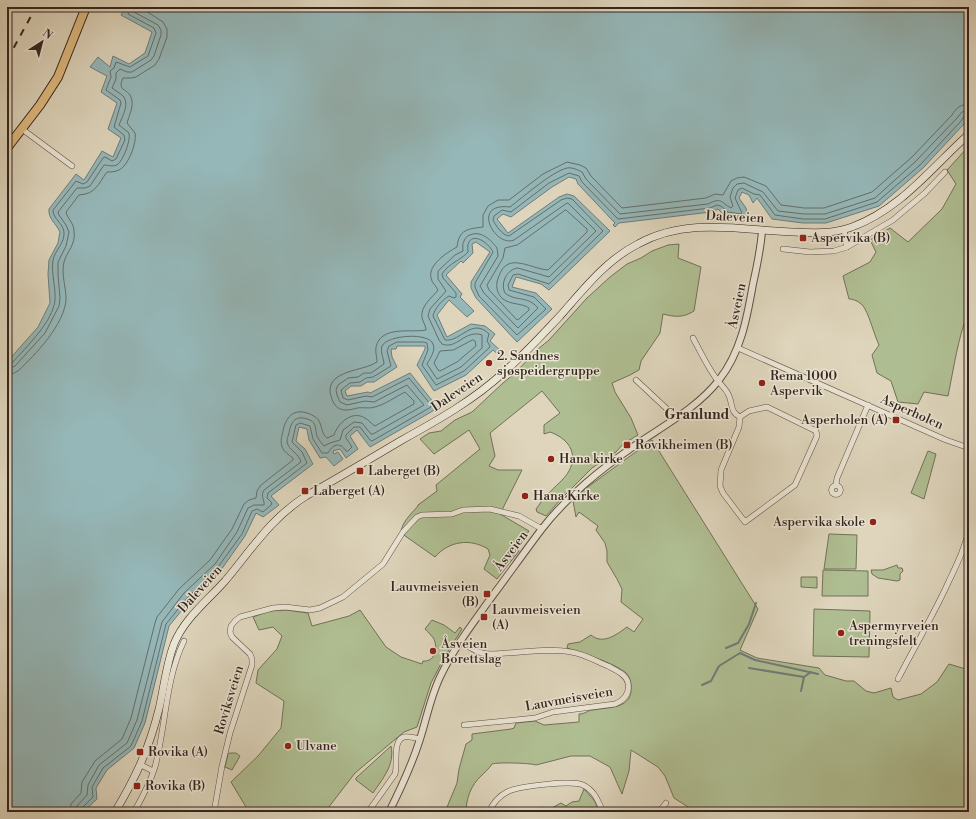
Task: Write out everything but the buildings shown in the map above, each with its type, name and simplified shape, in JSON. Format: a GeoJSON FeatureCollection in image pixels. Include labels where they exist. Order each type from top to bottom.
{"type":"FeatureCollection","features":[{"type":"Feature","properties":{"kind":"main road"},"geometry":{"type":"LineString","coordinates":[[7,148],[58,77],[86,7]]}},
{"type":"Feature","properties":{"kind":"main road","name":"Daleveien"},"geometry":{"type":"LineString","coordinates":[[115,812],[141,765],[150,741],[159,709],[171,652],[177,637],[190,619],[281,514],[306,496],[437,420],[482,390],[503,373],[533,344],[605,268],[629,249],[658,235],[689,228],[720,227],[814,233],[844,230],[883,213],[918,184],[969,134]]}},
{"type":"Feature","properties":{"kind":"street"},"geometry":{"type":"LineString","coordinates":[[22,129],[72,166]]}},
{"type":"Feature","properties":{"kind":"street"},"geometry":{"type":"LineString","coordinates":[[782,249],[810,252],[834,251],[847,247],[893,220],[925,193],[945,172]]}},
{"type":"Feature","properties":{"kind":"street","name":"Åsveien"},"geometry":{"type":"LineString","coordinates":[[389,812],[408,773],[435,688],[446,665],[460,641],[542,529],[560,507],[590,478],[704,396],[729,366],[738,348],[748,310],[760,249],[762,230]]}},
{"type":"Feature","properties":{"kind":"street"},"geometry":{"type":"LineString","coordinates":[[844,230],[847,247]]}},
{"type":"Feature","properties":{"kind":"street"},"geometry":{"type":"LineString","coordinates":[[692,338],[718,381],[730,396],[731,407],[734,412],[740,417]]}},
{"type":"Feature","properties":{"kind":"street","name":"Asperholen"},"geometry":{"type":"LineString","coordinates":[[738,348],[969,449]]}},
{"type":"Feature","properties":{"kind":"street"},"geometry":{"type":"LineString","coordinates":[[636,380],[667,409],[674,419]]}},
{"type":"Feature","properties":{"kind":"street","name":"Asperholen"},"geometry":{"type":"LineString","coordinates":[[836,485],[837,478],[868,405]]}},
{"type":"Feature","properties":{"kind":"street"},"geometry":{"type":"LineString","coordinates":[[768,407],[812,428],[817,433],[795,486],[745,522],[723,493],[720,486],[721,470],[739,426],[740,417],[749,411],[768,407]]}},
{"type":"Feature","properties":{"kind":"street","name":"Roviksveien"},"geometry":{"type":"LineString","coordinates":[[214,812],[222,766],[230,733],[252,666],[250,654],[232,637],[230,632],[235,621],[240,618],[273,608],[285,607],[310,610],[320,608],[343,596],[383,564],[403,532],[417,517],[422,515],[452,514],[463,510],[490,509],[519,516],[542,529]]}},
{"type":"Feature","properties":{"kind":"street"},"geometry":{"type":"LineString","coordinates":[[898,679],[942,598],[967,544],[969,529]]}},
{"type":"Feature","properties":{"kind":"street"},"geometry":{"type":"LineString","coordinates":[[134,812],[154,771],[172,675],[184,641]]}},
{"type":"Feature","properties":{"kind":"street","name":"Lauvmeisveien"},"geometry":{"type":"LineString","coordinates":[[460,641],[472,649],[482,653],[497,654],[558,651],[584,655],[623,675],[629,686],[627,695],[621,702],[615,704],[552,712],[535,718],[464,725]]}},
{"type":"Feature","properties":{"kind":"street"},"geometry":{"type":"LineString","coordinates":[[368,812],[395,774],[396,748],[400,739],[405,737],[420,739]]}},
{"type":"Feature","properties":{"kind":"street"},"geometry":{"type":"LineString","coordinates":[[141,765],[154,771]]}},
{"type":"Feature","properties":{"kind":"street"},"geometry":{"type":"LineString","coordinates":[[489,812],[497,799],[513,790],[572,783],[582,784],[591,790],[595,794],[603,812]]}},
{"type":"Feature","properties":{"kind":"street"},"geometry":{"type":"LineString","coordinates":[[660,812],[666,803]]}},
{"type":"Feature","properties":{"kind":"green space"},"geometry":{"type":"Polygon","coordinates":[[[969,146],[969,310],[959,341],[948,396],[924,392],[918,404],[898,402],[891,381],[877,373],[872,355],[879,345],[864,307],[858,302],[849,299],[843,276],[870,262],[876,252],[870,240],[890,228],[908,242],[942,209],[956,184],[947,170],[969,146]]]}},
{"type":"Feature","properties":{"kind":"green space"},"geometry":{"type":"Polygon","coordinates":[[[679,244],[678,258],[701,267],[694,311],[686,315],[679,316],[663,314],[660,333],[641,361],[639,370],[612,383],[615,392],[631,418],[638,435],[623,444],[616,452],[592,468],[546,516],[537,512],[536,509],[545,497],[567,474],[573,458],[570,447],[562,438],[550,432],[544,434],[544,425],[560,413],[542,391],[490,433],[495,456],[489,466],[498,470],[522,470],[500,514],[529,531],[521,543],[518,542],[516,544],[519,551],[497,579],[484,569],[490,555],[488,549],[474,543],[460,543],[447,547],[435,557],[401,533],[401,529],[405,522],[418,505],[437,491],[436,485],[480,449],[469,430],[434,454],[420,439],[429,433],[441,431],[455,420],[472,412],[549,340],[587,298],[627,264],[652,251],[668,245],[679,244]]]}},
{"type":"Feature","properties":{"kind":"green space"},"geometry":{"type":"Polygon","coordinates":[[[652,440],[758,609],[740,650],[757,658],[819,668],[825,675],[846,681],[854,681],[866,691],[874,693],[891,688],[893,697],[898,700],[921,694],[937,682],[949,664],[969,670],[969,812],[696,812],[674,798],[665,776],[658,767],[631,750],[629,771],[622,794],[610,767],[590,756],[571,756],[536,765],[521,763],[495,763],[492,764],[474,784],[468,797],[466,812],[445,812],[457,783],[466,744],[472,740],[472,734],[511,729],[514,728],[516,723],[535,721],[544,725],[579,722],[579,714],[591,710],[619,706],[628,699],[631,694],[629,676],[625,672],[605,662],[567,648],[568,644],[580,642],[591,635],[596,638],[605,639],[614,636],[627,627],[634,632],[643,619],[621,602],[622,589],[607,562],[605,543],[596,530],[598,526],[579,512],[576,517],[573,501],[585,489],[652,440]]]}},
{"type":"Feature","properties":{"kind":"green space"},"geometry":{"type":"Polygon","coordinates":[[[928,451],[936,454],[924,499],[911,493],[928,451]]]}},
{"type":"Feature","properties":{"kind":"green space"},"geometry":{"type":"Polygon","coordinates":[[[829,534],[857,535],[856,569],[824,569],[829,534]]]}},
{"type":"Feature","properties":{"kind":"green space"},"geometry":{"type":"Polygon","coordinates":[[[897,565],[898,568],[902,568],[903,571],[900,574],[900,580],[897,581],[878,578],[872,574],[871,570],[883,570],[897,565]]]}},
{"type":"Feature","properties":{"kind":"green space"},"geometry":{"type":"Polygon","coordinates":[[[823,570],[868,571],[868,596],[822,596],[823,570]]]}},
{"type":"Feature","properties":{"kind":"green space"},"geometry":{"type":"Polygon","coordinates":[[[801,577],[817,577],[817,588],[801,587],[801,577]]]}},
{"type":"Feature","properties":{"kind":"green space","name":"Aspermyrveien treningsfelt"},"geometry":{"type":"Polygon","coordinates":[[[814,609],[870,611],[869,657],[813,656],[814,609]]]}},
{"type":"Feature","properties":{"kind":"green space"},"geometry":{"type":"Polygon","coordinates":[[[286,610],[308,613],[312,626],[349,616],[360,610],[386,647],[401,657],[422,664],[423,661],[427,661],[433,657],[436,647],[434,639],[425,629],[432,620],[444,625],[455,633],[460,627],[462,629],[431,683],[417,727],[404,732],[355,773],[325,812],[249,812],[231,782],[258,756],[281,728],[284,701],[256,683],[258,670],[277,649],[282,636],[273,627],[259,630],[253,617],[269,611],[286,610]]]}},
{"type":"Feature","properties":{"kind":"green space"},"geometry":{"type":"Polygon","coordinates":[[[391,746],[392,753],[390,765],[373,793],[356,780],[356,778],[391,746]]]}},
{"type":"Feature","properties":{"kind":"green space"},"geometry":{"type":"Polygon","coordinates":[[[236,753],[240,756],[232,770],[225,767],[228,754],[236,753]]]}},
{"type":"Feature","properties":{"kind":"green space"},"geometry":{"type":"Polygon","coordinates":[[[584,789],[594,800],[600,812],[532,812],[543,807],[548,810],[561,803],[566,806],[572,802],[579,801],[584,789]]]}},
{"type":"Feature","properties":{"kind":"water"},"geometry":{"type":"Polygon","coordinates":[[[125,7],[969,7],[969,116],[964,124],[923,168],[879,206],[826,223],[803,223],[772,219],[757,198],[753,203],[749,195],[742,192],[739,198],[746,208],[748,220],[725,216],[718,209],[711,212],[619,223],[615,227],[613,225],[615,223],[578,184],[576,179],[569,177],[552,187],[511,217],[503,214],[497,219],[508,233],[559,197],[567,194],[574,196],[610,231],[549,290],[541,284],[516,277],[512,287],[536,293],[552,309],[517,342],[476,298],[471,288],[471,282],[490,252],[476,242],[472,244],[473,253],[463,263],[461,261],[446,275],[462,294],[460,297],[474,311],[467,317],[449,300],[437,315],[447,337],[471,324],[485,326],[495,334],[490,341],[503,353],[500,356],[493,350],[466,375],[434,391],[417,365],[425,346],[397,346],[396,349],[391,349],[392,357],[397,367],[374,382],[367,382],[361,386],[351,386],[345,391],[347,396],[368,392],[370,393],[410,373],[438,408],[370,447],[357,430],[350,436],[358,449],[346,458],[340,449],[333,451],[334,454],[338,452],[343,459],[334,466],[326,457],[320,458],[309,440],[307,429],[299,427],[296,441],[305,449],[313,464],[271,496],[279,505],[263,517],[256,513],[245,536],[221,570],[191,599],[169,626],[145,723],[134,748],[107,770],[96,788],[97,799],[83,812],[7,812],[7,362],[38,327],[50,303],[48,274],[49,260],[58,243],[60,232],[50,216],[49,209],[76,174],[84,180],[102,151],[113,157],[121,138],[108,129],[117,103],[101,92],[107,76],[90,67],[98,57],[110,67],[113,56],[129,64],[145,53],[152,32],[121,15],[125,7]]]}},
{"type":"Feature","properties":{"kind":"waterway"},"geometry":{"type":"LineString","coordinates":[[726,648],[738,643],[749,624],[756,603]]}},
{"type":"Feature","properties":{"kind":"waterway"},"geometry":{"type":"LineString","coordinates":[[702,685],[711,681],[719,666],[740,653],[755,660],[818,674]]}},
{"type":"Feature","properties":{"kind":"waterway"},"geometry":{"type":"LineString","coordinates":[[749,668],[804,677]]}},
{"type":"Feature","properties":{"kind":"waterway"},"geometry":{"type":"LineString","coordinates":[[801,691],[804,677],[811,672]]}},
{"type":"Feature","properties":{"kind":"railway"},"geometry":{"type":"LineString","coordinates":[[7,60],[36,7]]}},
{"type":"Feature","properties":{"kind":"place","name":"Aspervika (B)"},"geometry":{"type":"Point","coordinates":[803,238]}},
{"type":"Feature","properties":{"kind":"place","name":"2. Sandnes sjøspeidergruppe"},"geometry":{"type":"Point","coordinates":[489,363]}},
{"type":"Feature","properties":{"kind":"place","name":"Rema 1000 Aspervik"},"geometry":{"type":"Point","coordinates":[762,383]}},
{"type":"Feature","properties":{"kind":"place","name":"Asperholen (A)"},"geometry":{"type":"Point","coordinates":[896,420]}},
{"type":"Feature","properties":{"kind":"place","name":"Rovikheimen (B)"},"geometry":{"type":"Point","coordinates":[627,445]}},
{"type":"Feature","properties":{"kind":"place","name":"Hana kirke"},"geometry":{"type":"Point","coordinates":[551,459]}},
{"type":"Feature","properties":{"kind":"place","name":"Laberget (B)"},"geometry":{"type":"Point","coordinates":[360,471]}},
{"type":"Feature","properties":{"kind":"place","name":"Laberget (A)"},"geometry":{"type":"Point","coordinates":[305,491]}},
{"type":"Feature","properties":{"kind":"place","name":"Hana Kirke"},"geometry":{"type":"Point","coordinates":[525,496]}},
{"type":"Feature","properties":{"kind":"place","name":"Aspervika skole"},"geometry":{"type":"Point","coordinates":[873,522]}},
{"type":"Feature","properties":{"kind":"place","name":"Lauvmeisveien (B)"},"geometry":{"type":"Point","coordinates":[487,594]}},
{"type":"Feature","properties":{"kind":"place","name":"Lauvmeisveien (A)"},"geometry":{"type":"Point","coordinates":[484,617]}},
{"type":"Feature","properties":{"kind":"place","name":"Aspermyrveien treningsfelt"},"geometry":{"type":"Point","coordinates":[841,633]}},
{"type":"Feature","properties":{"kind":"place","name":"Åsveien Borettslag"},"geometry":{"type":"Point","coordinates":[433,651]}},
{"type":"Feature","properties":{"kind":"place","name":"Ulvane"},"geometry":{"type":"Point","coordinates":[288,746]}},
{"type":"Feature","properties":{"kind":"place","name":"Rovika (A)"},"geometry":{"type":"Point","coordinates":[140,752]}},
{"type":"Feature","properties":{"kind":"place","name":"Rovika (B)"},"geometry":{"type":"Point","coordinates":[137,786]}},
{"type":"Feature","properties":{"kind":"district","name":"Granlund"},"geometry":{"type":"Point","coordinates":[697,415]}}]}
